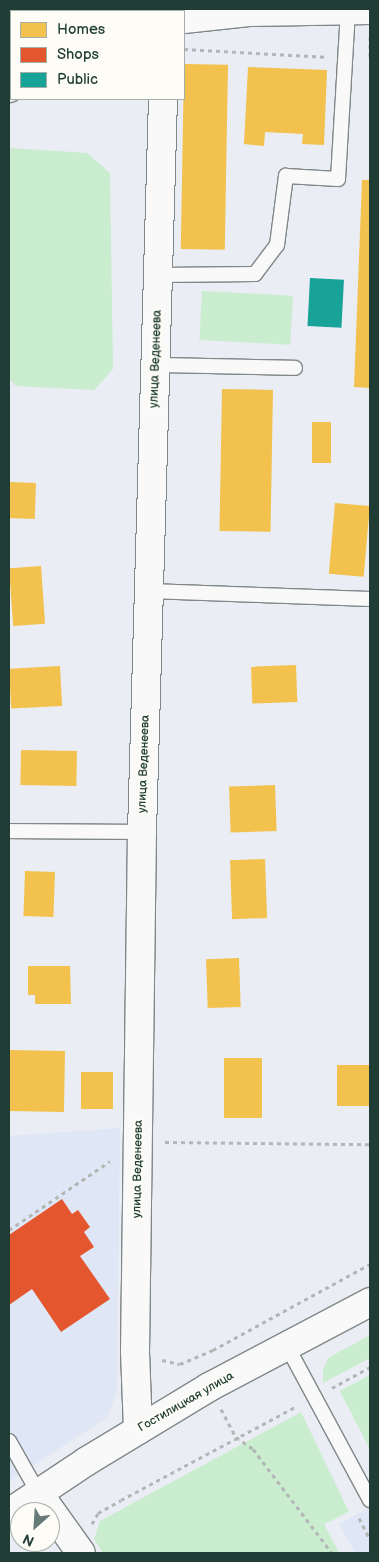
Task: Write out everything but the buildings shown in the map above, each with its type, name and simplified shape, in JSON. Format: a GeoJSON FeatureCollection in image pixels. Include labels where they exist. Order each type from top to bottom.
{"type":"FeatureCollection","features":[{"type":"Feature","properties":{"kind":"street"},"geometry":{"type":"LineString","coordinates":[[185,19],[249,12],[348,10]]}},
{"type":"Feature","properties":{"kind":"street","name":"улица Веденеева"},"geometry":{"type":"LineString","coordinates":[[138,1430],[135,1352],[142,832],[163,100]]}},
{"type":"Feature","properties":{"kind":"street","name":"Гостилицкая улица"},"geometry":{"type":"LineString","coordinates":[[9,1513],[209,1387],[370,1302]]}},
{"type":"Feature","properties":{"kind":"street"},"geometry":{"type":"LineString","coordinates":[[39,1494],[85,1542]]}},
{"type":"Feature","properties":{"kind":"lane"},"geometry":{"type":"LineString","coordinates":[[159,275],[255,274],[277,245],[286,176],[338,179],[348,10]]}},
{"type":"Feature","properties":{"kind":"lane"},"geometry":{"type":"LineString","coordinates":[[156,365],[295,368]]}},
{"type":"Feature","properties":{"kind":"lane"},"geometry":{"type":"LineString","coordinates":[[149,591],[370,599]]}},
{"type":"Feature","properties":{"kind":"lane"},"geometry":{"type":"LineString","coordinates":[[9,831],[142,832]]}},
{"type":"Feature","properties":{"kind":"lane"},"geometry":{"type":"LineString","coordinates":[[287,1346],[316,1396],[370,1500]]}},
{"type":"Feature","properties":{"kind":"lane"},"geometry":{"type":"LineString","coordinates":[[9,1441],[39,1494]]}},
{"type":"Feature","properties":{"kind":"path"},"geometry":{"type":"LineString","coordinates":[[185,49],[370,60],[370,35]]}},
{"type":"Feature","properties":{"kind":"path"},"geometry":{"type":"LineString","coordinates":[[9,1230],[138,1142],[370,1144]]}},
{"type":"Feature","properties":{"kind":"path"},"geometry":{"type":"LineString","coordinates":[[135,1352],[180,1364],[213,1350],[370,1264]]}},
{"type":"Feature","properties":{"kind":"path"},"geometry":{"type":"LineString","coordinates":[[85,1542],[98,1513],[236,1437],[370,1367]]}},
{"type":"Feature","properties":{"kind":"path"},"geometry":{"type":"LineString","coordinates":[[236,1437],[253,1449],[332,1553]]}},
{"type":"Feature","properties":{"kind":"shaded area"},"geometry":{"type":"Polygon","coordinates":[[[120,1128],[117,1390],[108,1417],[9,1481],[9,1136],[120,1128]]]}},
{"type":"Feature","properties":{"kind":"shaded area"},"geometry":{"type":"Polygon","coordinates":[[[370,1507],[370,1553],[355,1553],[339,1524],[370,1507]]]}},
{"type":"Feature","properties":{"kind":"green space"},"geometry":{"type":"Polygon","coordinates":[[[45,9],[112,9],[112,10],[45,9]]]}},
{"type":"Feature","properties":{"kind":"green space"},"geometry":{"type":"Polygon","coordinates":[[[11,148],[87,153],[110,173],[113,369],[94,390],[16,386],[9,379],[9,152],[11,148]]]}},
{"type":"Feature","properties":{"kind":"green space"},"geometry":{"type":"Polygon","coordinates":[[[202,291],[293,296],[290,345],[199,340],[202,291]]]}},
{"type":"Feature","properties":{"kind":"green space"},"geometry":{"type":"Polygon","coordinates":[[[370,1335],[370,1358],[323,1383],[323,1370],[328,1358],[370,1335]]]}},
{"type":"Feature","properties":{"kind":"green space"},"geometry":{"type":"Polygon","coordinates":[[[370,1375],[370,1450],[340,1391],[370,1375]]]}},
{"type":"Feature","properties":{"kind":"green space"},"geometry":{"type":"Polygon","coordinates":[[[301,1412],[349,1512],[324,1524],[339,1553],[103,1553],[94,1539],[100,1521],[301,1412]]]}}]}
